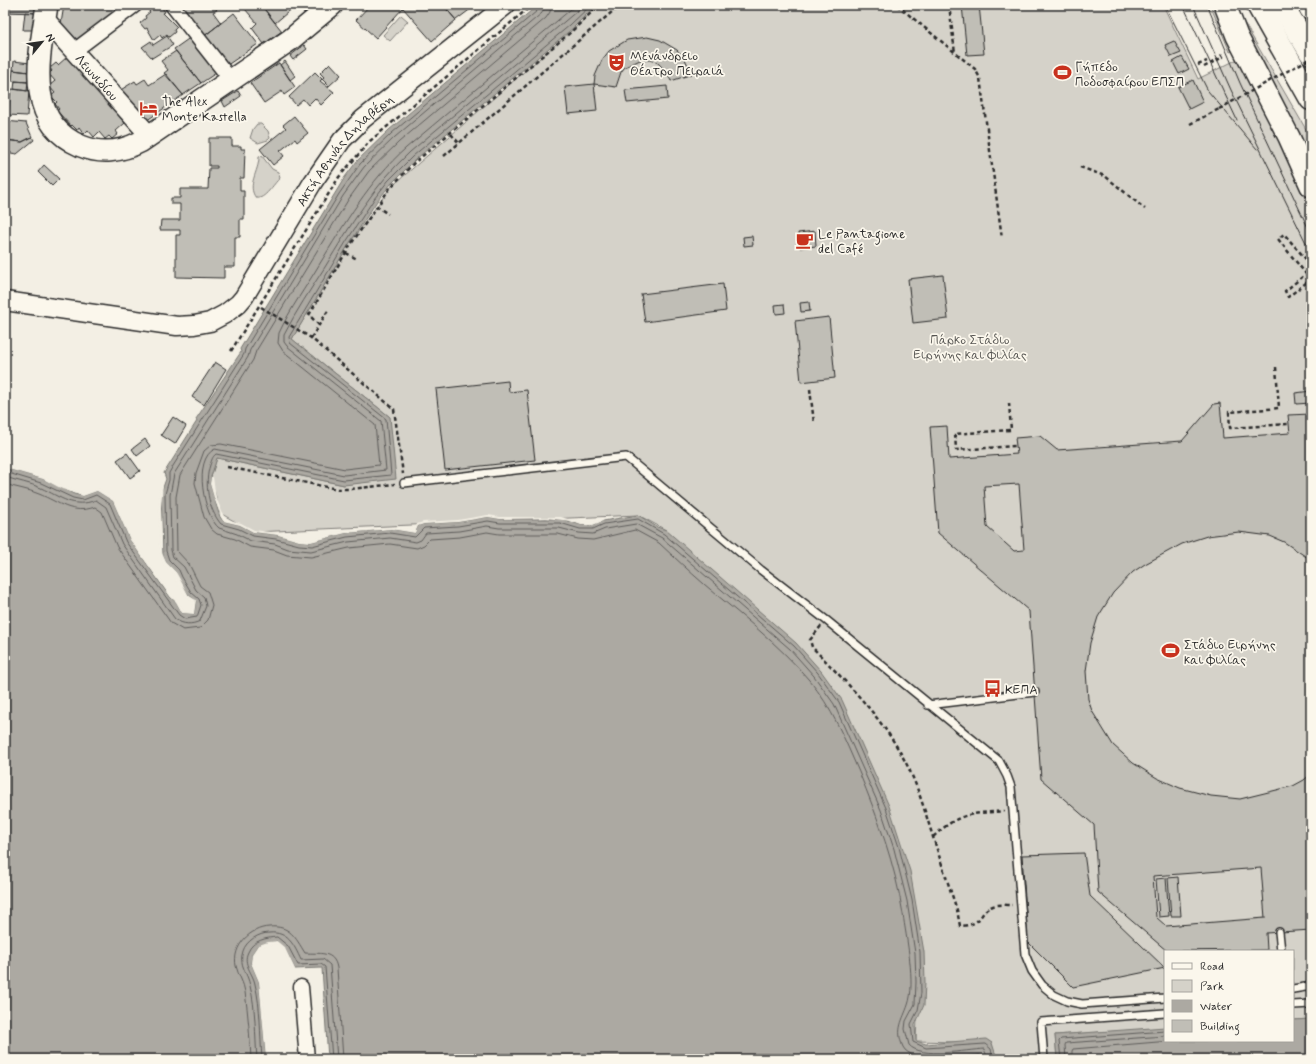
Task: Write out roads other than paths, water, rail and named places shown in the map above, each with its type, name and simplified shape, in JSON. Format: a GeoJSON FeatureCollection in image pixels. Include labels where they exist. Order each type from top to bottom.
{"type":"FeatureCollection","features":[{"type":"Feature","properties":{"kind":"main road"},"geometry":{"type":"LineString","coordinates":[[46,12],[39,74],[39,92],[44,110],[57,130],[68,139],[80,146],[103,151],[127,148],[150,136],[290,40],[332,5]]}},
{"type":"Feature","properties":{"kind":"main road"},"geometry":{"type":"LineString","coordinates":[[1225,5],[1234,30],[1289,137],[1311,186]]}},
{"type":"Feature","properties":{"kind":"main road"},"geometry":{"type":"LineString","coordinates":[[1258,5],[1311,99]]}},
{"type":"Feature","properties":{"kind":"main road"},"geometry":{"type":"LineString","coordinates":[[1282,5],[1311,53]]}},
{"type":"Feature","properties":{"kind":"main road"},"geometry":{"type":"LineString","coordinates":[[1309,5],[1311,9]]}},
{"type":"Feature","properties":{"kind":"street"},"geometry":{"type":"LineString","coordinates":[[74,51],[135,5]]}},
{"type":"Feature","properties":{"kind":"street"},"geometry":{"type":"LineString","coordinates":[[172,5],[231,80]]}},
{"type":"Feature","properties":{"kind":"street","name":"Ακτή Αθηνάς Δηλαβέρη"},"geometry":{"type":"LineString","coordinates":[[5,301],[177,326],[194,325],[213,320],[232,310],[244,297],[313,182],[342,140],[364,119],[506,5]]}},
{"type":"Feature","properties":{"kind":"street","name":"Λεωνιδίου"},"geometry":{"type":"LineString","coordinates":[[46,12],[74,51],[150,136]]}},
{"type":"Feature","properties":{"kind":"street"},"geometry":{"type":"LineString","coordinates":[[301,987],[307,1059]]}},
{"type":"Feature","properties":{"kind":"lane"},"geometry":{"type":"LineString","coordinates":[[404,484],[626,457],[761,570],[826,620],[998,761],[1007,776],[1011,787],[1025,954],[1032,971],[1042,985],[1054,995],[1082,1004],[1164,998]]}},
{"type":"Feature","properties":{"kind":"lane"},"geometry":{"type":"LineString","coordinates":[[928,705],[1035,692]]}},
{"type":"Feature","properties":{"kind":"lane"},"geometry":{"type":"LineString","coordinates":[[1279,932],[1281,950]]}},
{"type":"Feature","properties":{"kind":"lane"},"geometry":{"type":"LineString","coordinates":[[1294,989],[1311,986]]}},
{"type":"Feature","properties":{"kind":"lane"},"geometry":{"type":"LineString","coordinates":[[1294,1005],[1311,1004]]}},
{"type":"Feature","properties":{"kind":"lane"},"geometry":{"type":"LineString","coordinates":[[1044,1059],[1041,1022],[1164,1013]]}},
{"type":"Feature","properties":{"kind":"water"},"geometry":{"type":"Polygon","coordinates":[[[538,5],[596,5],[573,28],[416,159],[391,184],[377,201],[349,244],[292,339],[390,417],[396,479],[344,485],[217,458],[210,484],[220,517],[223,521],[240,525],[253,532],[278,535],[299,541],[311,542],[346,533],[391,529],[415,533],[418,526],[424,524],[458,522],[488,517],[500,519],[561,519],[581,525],[593,525],[603,521],[638,515],[657,527],[666,530],[796,643],[821,671],[842,700],[889,806],[910,871],[924,952],[924,1005],[915,1025],[916,1041],[926,1044],[986,1039],[992,1043],[997,1059],[328,1059],[322,968],[295,969],[285,949],[277,941],[258,945],[252,954],[251,963],[259,982],[266,1059],[5,1059],[5,468],[43,479],[74,494],[83,496],[97,491],[113,501],[130,540],[170,597],[176,602],[182,613],[194,614],[196,601],[188,594],[178,580],[176,572],[166,562],[163,556],[161,493],[166,479],[164,473],[197,421],[196,419],[241,352],[240,349],[345,177],[357,161],[389,130],[538,5]]]}},
{"type":"Feature","properties":{"kind":"water"},"geometry":{"type":"Polygon","coordinates":[[[1311,1019],[1311,1059],[1057,1059],[1055,1035],[1164,1027],[1164,1042],[1294,1042],[1294,1020],[1311,1019]]]}},
{"type":"Feature","properties":{"kind":"tram line"},"geometry":{"type":"LineString","coordinates":[[1165,5],[1208,91],[1257,149]]}},
{"type":"Feature","properties":{"kind":"tram line"},"geometry":{"type":"LineString","coordinates":[[1183,5],[1237,120]]}},
{"type":"Feature","properties":{"kind":"tram line"},"geometry":{"type":"LineString","coordinates":[[1193,5],[1231,90],[1311,253]]}},
{"type":"Feature","properties":{"kind":"tram line"},"geometry":{"type":"LineString","coordinates":[[1207,5],[1240,83],[1311,234]]}},
{"type":"Feature","properties":{"kind":"place","name":"Μενάνδρειο Θέατρο Πειραιά"},"geometry":{"type":"Point","coordinates":[617,62]}},
{"type":"Feature","properties":{"kind":"place","name":"Γήπεδο Ποδοσφαίρου ΕΠΣΠ"},"geometry":{"type":"Point","coordinates":[1062,73]}},
{"type":"Feature","properties":{"kind":"place","name":"The Alex Monte Kastella"},"geometry":{"type":"Point","coordinates":[149,108]}},
{"type":"Feature","properties":{"kind":"place","name":"Le Pantagione del Café"},"geometry":{"type":"Point","coordinates":[805,240]}},
{"type":"Feature","properties":{"kind":"place","name":"Στάδιο Ειρήνης και Φιλίας"},"geometry":{"type":"Point","coordinates":[1171,651]}},
{"type":"Feature","properties":{"kind":"place","name":"ΚΕΠΑ"},"geometry":{"type":"Point","coordinates":[992,689]}},
{"type":"Feature","properties":{"kind":"park label","name":"Πάρκο Στάδιο Ειρήνης και Φιλίας"},"geometry":{"type":"Point","coordinates":[970,346]}}]}
